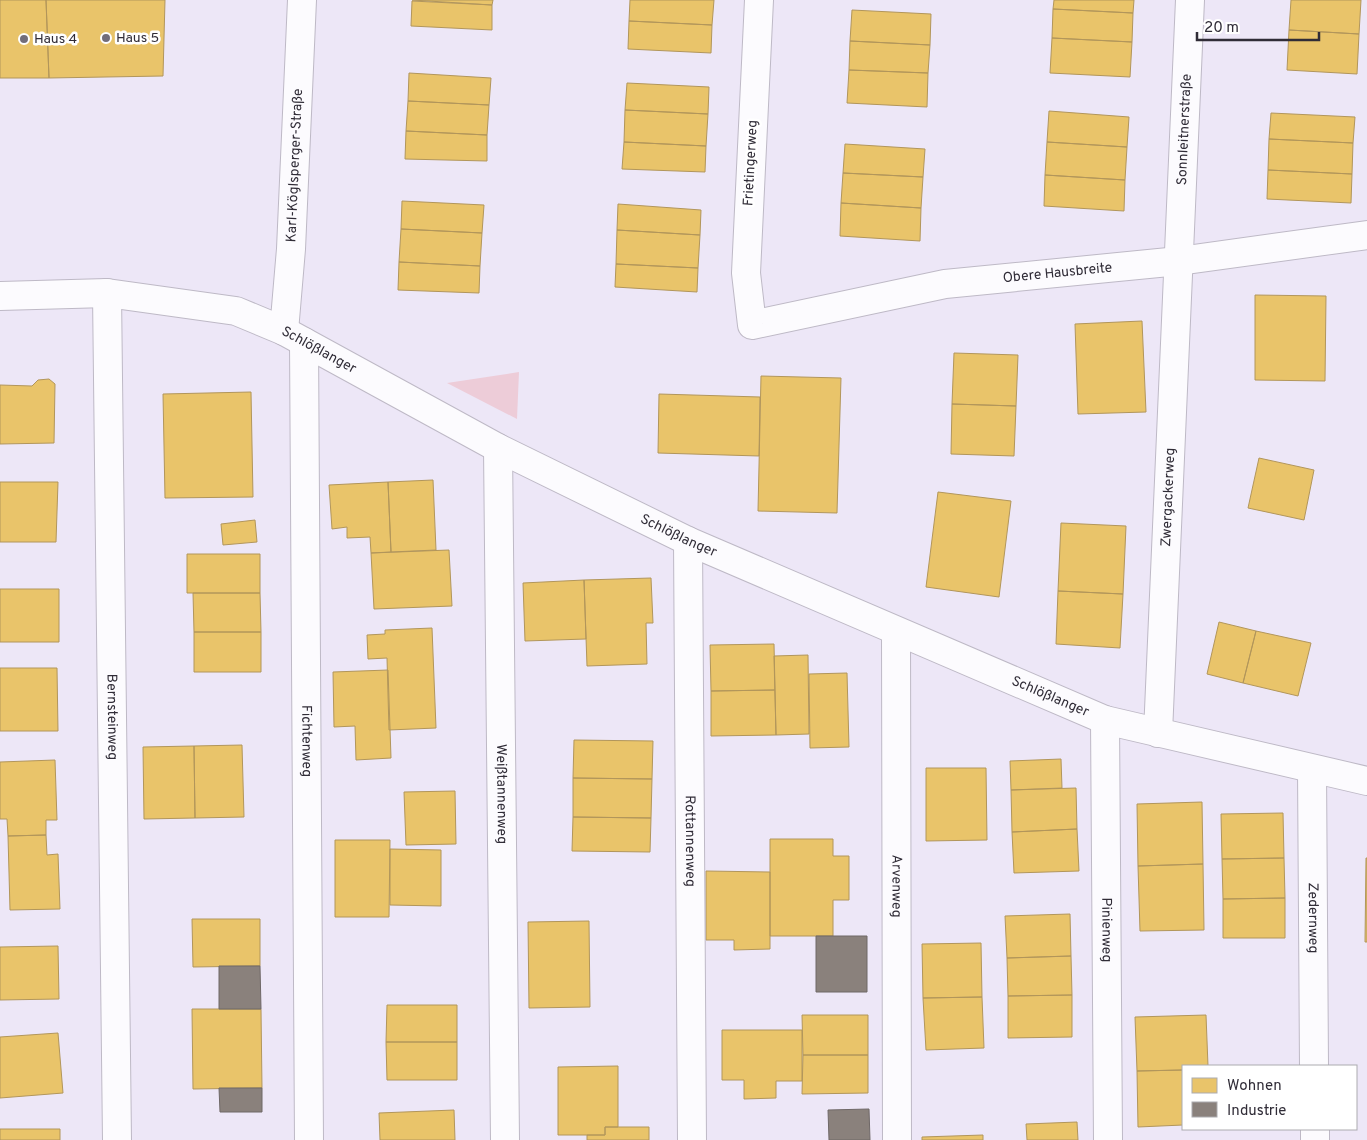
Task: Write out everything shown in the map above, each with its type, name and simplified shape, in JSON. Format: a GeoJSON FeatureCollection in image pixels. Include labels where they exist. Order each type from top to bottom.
{"type":"FeatureCollection","features":[{"type":"Feature","properties":{"kind":"street","name":"Karl-Köglsperger-Straße"},"geometry":{"type":"LineString","coordinates":[[294,336],[290,249],[302,0]]}},
{"type":"Feature","properties":{"kind":"street","name":"Frietingerweg"},"geometry":{"type":"LineString","coordinates":[[752,325],[746,274],[759,0]]}},
{"type":"Feature","properties":{"kind":"street","name":"Sonnleitnerstraße"},"geometry":{"type":"LineString","coordinates":[[1179,261],[1190,0]]}},
{"type":"Feature","properties":{"kind":"street","name":"Obere Hausbreite"},"geometry":{"type":"LineString","coordinates":[[752,325],[945,284],[1179,261],[1367,235]]}},
{"type":"Feature","properties":{"kind":"street","name":"Zwergackerweg"},"geometry":{"type":"LineString","coordinates":[[1158,733],[1179,261]]}},
{"type":"Feature","properties":{"kind":"street","name":"Schlößlanger"},"geometry":{"type":"LineString","coordinates":[[0,296],[107,293],[236,311],[294,336],[498,448],[688,541],[1105,720],[1367,781]]}},
{"type":"Feature","properties":{"kind":"street","name":"Bernsteinweg"},"geometry":{"type":"LineString","coordinates":[[107,293],[118,1140]]}},
{"type":"Feature","properties":{"kind":"street","name":"Fichtenweg"},"geometry":{"type":"LineString","coordinates":[[294,336],[309,1140]]}},
{"type":"Feature","properties":{"kind":"street","name":"Weißtannenweg"},"geometry":{"type":"LineString","coordinates":[[498,448],[505,1140]]}},
{"type":"Feature","properties":{"kind":"street","name":"Rottannenweg"},"geometry":{"type":"LineString","coordinates":[[688,541],[692,1140]]}},
{"type":"Feature","properties":{"kind":"street","name":"Arvenweg"},"geometry":{"type":"LineString","coordinates":[[896,631],[897,1140]]}},
{"type":"Feature","properties":{"kind":"street","name":"Pinienweg"},"geometry":{"type":"LineString","coordinates":[[1105,720],[1108,1140]]}},
{"type":"Feature","properties":{"kind":"street","name":"Zedernweg"},"geometry":{"type":"LineString","coordinates":[[1312,769],[1314,1065]]}},
{"type":"Feature","properties":{"kind":"shaded area"},"geometry":{"type":"Polygon","coordinates":[[[519,372],[517,419],[447,383],[519,372]]]}},
{"type":"Feature","properties":{"kind":"building: Wohnen","name":"Haus 4"},"geometry":{"type":"Polygon","coordinates":[[[0,0],[46,0],[49,78],[0,78],[0,0]]]}},
{"type":"Feature","properties":{"kind":"building: Wohnen","name":"Haus 5"},"geometry":{"type":"Polygon","coordinates":[[[46,0],[165,0],[163,76],[49,78],[46,0]]]}},
{"type":"Feature","properties":{"kind":"building: Wohnen"},"geometry":{"type":"Polygon","coordinates":[[[412,0],[493,0],[492,5],[412,0]]]}},
{"type":"Feature","properties":{"kind":"building: Wohnen"},"geometry":{"type":"Polygon","coordinates":[[[630,0],[714,0],[712,25],[629,21],[630,0]]]}},
{"type":"Feature","properties":{"kind":"building: Wohnen"},"geometry":{"type":"Polygon","coordinates":[[[1054,0],[1134,0],[1133,13],[1053,9],[1054,0]]]}},
{"type":"Feature","properties":{"kind":"building: Wohnen"},"geometry":{"type":"Polygon","coordinates":[[[1291,0],[1361,0],[1359,34],[1289,30],[1291,0]]]}},
{"type":"Feature","properties":{"kind":"building: Wohnen"},"geometry":{"type":"Polygon","coordinates":[[[412,1],[492,5],[492,30],[411,26],[412,1]]]}},
{"type":"Feature","properties":{"kind":"building: Wohnen"},"geometry":{"type":"Polygon","coordinates":[[[1053,9],[1133,13],[1132,42],[1052,38],[1053,9]]]}},
{"type":"Feature","properties":{"kind":"building: Wohnen"},"geometry":{"type":"Polygon","coordinates":[[[852,10],[931,14],[930,45],[850,41],[852,10]]]}},
{"type":"Feature","properties":{"kind":"building: Wohnen"},"geometry":{"type":"Polygon","coordinates":[[[629,21],[712,25],[711,53],[628,49],[629,21]]]}},
{"type":"Feature","properties":{"kind":"building: Wohnen"},"geometry":{"type":"Polygon","coordinates":[[[1289,30],[1359,34],[1357,74],[1287,70],[1289,30]]]}},
{"type":"Feature","properties":{"kind":"building: Wohnen"},"geometry":{"type":"Polygon","coordinates":[[[1052,38],[1132,42],[1130,77],[1050,73],[1052,38]]]}},
{"type":"Feature","properties":{"kind":"building: Wohnen"},"geometry":{"type":"Polygon","coordinates":[[[850,41],[930,45],[928,73],[849,70],[850,41]]]}},
{"type":"Feature","properties":{"kind":"building: Wohnen"},"geometry":{"type":"Polygon","coordinates":[[[849,70],[928,73],[927,107],[847,103],[849,70]]]}},
{"type":"Feature","properties":{"kind":"building: Wohnen"},"geometry":{"type":"Polygon","coordinates":[[[409,73],[491,78],[489,105],[408,101],[409,73]]]}},
{"type":"Feature","properties":{"kind":"building: Wohnen"},"geometry":{"type":"Polygon","coordinates":[[[627,83],[709,87],[708,114],[625,110],[627,83]]]}},
{"type":"Feature","properties":{"kind":"building: Wohnen"},"geometry":{"type":"Polygon","coordinates":[[[408,101],[489,105],[487,135],[406,131],[408,101]]]}},
{"type":"Feature","properties":{"kind":"building: Wohnen"},"geometry":{"type":"Polygon","coordinates":[[[625,110],[708,114],[706,146],[624,142],[625,110]]]}},
{"type":"Feature","properties":{"kind":"building: Wohnen"},"geometry":{"type":"Polygon","coordinates":[[[1049,111],[1129,117],[1127,147],[1047,142],[1049,111]]]}},
{"type":"Feature","properties":{"kind":"building: Wohnen"},"geometry":{"type":"Polygon","coordinates":[[[1271,113],[1355,117],[1353,143],[1269,139],[1271,113]]]}},
{"type":"Feature","properties":{"kind":"building: Wohnen"},"geometry":{"type":"Polygon","coordinates":[[[406,131],[487,135],[487,161],[405,159],[406,131]]]}},
{"type":"Feature","properties":{"kind":"building: Wohnen"},"geometry":{"type":"Polygon","coordinates":[[[1269,139],[1353,143],[1352,174],[1268,170],[1269,139]]]}},
{"type":"Feature","properties":{"kind":"building: Wohnen"},"geometry":{"type":"Polygon","coordinates":[[[624,142],[706,146],[705,172],[622,169],[624,142]]]}},
{"type":"Feature","properties":{"kind":"building: Wohnen"},"geometry":{"type":"Polygon","coordinates":[[[1047,142],[1127,147],[1125,180],[1045,175],[1047,142]]]}},
{"type":"Feature","properties":{"kind":"building: Wohnen"},"geometry":{"type":"Polygon","coordinates":[[[845,144],[925,149],[923,177],[843,173],[845,144]]]}},
{"type":"Feature","properties":{"kind":"building: Wohnen"},"geometry":{"type":"Polygon","coordinates":[[[1268,170],[1352,174],[1351,203],[1267,199],[1268,170]]]}},
{"type":"Feature","properties":{"kind":"building: Wohnen"},"geometry":{"type":"Polygon","coordinates":[[[843,173],[923,177],[921,208],[841,203],[843,173]]]}},
{"type":"Feature","properties":{"kind":"building: Wohnen"},"geometry":{"type":"Polygon","coordinates":[[[1045,175],[1125,180],[1124,211],[1044,206],[1045,175]]]}},
{"type":"Feature","properties":{"kind":"building: Wohnen"},"geometry":{"type":"Polygon","coordinates":[[[402,201],[484,205],[482,233],[401,229],[402,201]]]}},
{"type":"Feature","properties":{"kind":"building: Wohnen"},"geometry":{"type":"Polygon","coordinates":[[[841,203],[921,208],[920,241],[840,236],[841,203]]]}},
{"type":"Feature","properties":{"kind":"building: Wohnen"},"geometry":{"type":"Polygon","coordinates":[[[618,204],[701,210],[700,235],[617,230],[618,204]]]}},
{"type":"Feature","properties":{"kind":"building: Wohnen"},"geometry":{"type":"Polygon","coordinates":[[[401,229],[482,233],[480,266],[399,262],[401,229]]]}},
{"type":"Feature","properties":{"kind":"building: Wohnen"},"geometry":{"type":"Polygon","coordinates":[[[617,230],[700,235],[698,268],[616,264],[617,230]]]}},
{"type":"Feature","properties":{"kind":"building: Wohnen"},"geometry":{"type":"Polygon","coordinates":[[[399,262],[480,266],[479,293],[398,290],[399,262]]]}},
{"type":"Feature","properties":{"kind":"building: Wohnen"},"geometry":{"type":"Polygon","coordinates":[[[616,264],[698,268],[697,292],[615,287],[616,264]]]}},
{"type":"Feature","properties":{"kind":"building: Wohnen"},"geometry":{"type":"Polygon","coordinates":[[[1255,295],[1326,296],[1325,381],[1255,380],[1255,295]]]}},
{"type":"Feature","properties":{"kind":"building: Wohnen"},"geometry":{"type":"Polygon","coordinates":[[[1142,321],[1146,412],[1078,414],[1075,324],[1142,321]]]}},
{"type":"Feature","properties":{"kind":"building: Wohnen"},"geometry":{"type":"Polygon","coordinates":[[[954,353],[1018,355],[1016,406],[952,404],[954,353]]]}},
{"type":"Feature","properties":{"kind":"building: Wohnen"},"geometry":{"type":"Polygon","coordinates":[[[761,376],[841,378],[837,513],[758,511],[761,376]]]}},
{"type":"Feature","properties":{"kind":"building: Wohnen"},"geometry":{"type":"Polygon","coordinates":[[[49,379],[55,384],[54,443],[0,444],[0,385],[32,386],[38,380],[49,379]]]}},
{"type":"Feature","properties":{"kind":"building: Wohnen"},"geometry":{"type":"Polygon","coordinates":[[[251,392],[253,497],[165,498],[163,394],[251,392]]]}},
{"type":"Feature","properties":{"kind":"building: Wohnen"},"geometry":{"type":"Polygon","coordinates":[[[659,394],[760,397],[759,456],[658,453],[659,394]]]}},
{"type":"Feature","properties":{"kind":"building: Wohnen"},"geometry":{"type":"Polygon","coordinates":[[[952,404],[1016,406],[1014,456],[951,454],[952,404]]]}},
{"type":"Feature","properties":{"kind":"building: Wohnen"},"geometry":{"type":"Polygon","coordinates":[[[1259,458],[1314,470],[1304,520],[1248,508],[1259,458]]]}},
{"type":"Feature","properties":{"kind":"building: Wohnen"},"geometry":{"type":"Polygon","coordinates":[[[433,480],[436,550],[391,552],[388,482],[433,480]]]}},
{"type":"Feature","properties":{"kind":"building: Wohnen"},"geometry":{"type":"Polygon","coordinates":[[[0,482],[58,482],[56,542],[0,542],[0,482]]]}},
{"type":"Feature","properties":{"kind":"building: Wohnen"},"geometry":{"type":"Polygon","coordinates":[[[388,482],[391,552],[371,553],[370,537],[347,538],[347,527],[332,529],[329,485],[388,482]]]}},
{"type":"Feature","properties":{"kind":"building: Wohnen"},"geometry":{"type":"Polygon","coordinates":[[[938,492],[1011,501],[999,597],[926,587],[938,492]]]}},
{"type":"Feature","properties":{"kind":"building: Wohnen"},"geometry":{"type":"Polygon","coordinates":[[[255,520],[257,542],[223,545],[221,524],[255,520]]]}},
{"type":"Feature","properties":{"kind":"building: Wohnen"},"geometry":{"type":"Polygon","coordinates":[[[1061,523],[1126,526],[1123,594],[1058,591],[1061,523]]]}},
{"type":"Feature","properties":{"kind":"building: Wohnen"},"geometry":{"type":"Polygon","coordinates":[[[449,550],[452,606],[374,609],[371,553],[449,550]]]}},
{"type":"Feature","properties":{"kind":"building: Wohnen"},"geometry":{"type":"Polygon","coordinates":[[[187,554],[260,554],[260,593],[187,593],[187,554]]]}},
{"type":"Feature","properties":{"kind":"building: Wohnen"},"geometry":{"type":"Polygon","coordinates":[[[651,578],[653,623],[646,623],[647,664],[587,666],[584,580],[651,578]]]}},
{"type":"Feature","properties":{"kind":"building: Wohnen"},"geometry":{"type":"Polygon","coordinates":[[[584,580],[586,639],[525,641],[523,583],[584,580]]]}},
{"type":"Feature","properties":{"kind":"building: Wohnen"},"geometry":{"type":"Polygon","coordinates":[[[0,589],[59,589],[59,642],[0,642],[0,589]]]}},
{"type":"Feature","properties":{"kind":"building: Wohnen"},"geometry":{"type":"Polygon","coordinates":[[[1058,591],[1123,594],[1120,648],[1056,644],[1058,591]]]}},
{"type":"Feature","properties":{"kind":"building: Wohnen"},"geometry":{"type":"Polygon","coordinates":[[[193,593],[260,593],[261,632],[194,632],[193,593]]]}},
{"type":"Feature","properties":{"kind":"building: Wohnen"},"geometry":{"type":"Polygon","coordinates":[[[1219,622],[1256,631],[1243,683],[1207,674],[1219,622]]]}},
{"type":"Feature","properties":{"kind":"building: Wohnen"},"geometry":{"type":"Polygon","coordinates":[[[432,628],[436,728],[389,730],[387,658],[368,659],[367,635],[385,634],[385,630],[432,628]]]}},
{"type":"Feature","properties":{"kind":"building: Wohnen"},"geometry":{"type":"Polygon","coordinates":[[[1256,631],[1311,643],[1298,696],[1243,683],[1256,631]]]}},
{"type":"Feature","properties":{"kind":"building: Wohnen"},"geometry":{"type":"Polygon","coordinates":[[[194,632],[261,632],[261,672],[194,672],[194,632]]]}},
{"type":"Feature","properties":{"kind":"building: Wohnen"},"geometry":{"type":"Polygon","coordinates":[[[774,644],[775,690],[711,691],[710,645],[774,644]]]}},
{"type":"Feature","properties":{"kind":"building: Wohnen"},"geometry":{"type":"Polygon","coordinates":[[[808,655],[809,734],[776,735],[774,656],[808,655]]]}},
{"type":"Feature","properties":{"kind":"building: Wohnen"},"geometry":{"type":"Polygon","coordinates":[[[0,668],[57,668],[58,731],[0,731],[0,668]]]}},
{"type":"Feature","properties":{"kind":"building: Wohnen"},"geometry":{"type":"Polygon","coordinates":[[[388,670],[391,758],[356,760],[355,726],[334,727],[333,672],[388,670]]]}},
{"type":"Feature","properties":{"kind":"building: Wohnen"},"geometry":{"type":"Polygon","coordinates":[[[847,673],[849,747],[810,748],[809,674],[847,673]]]}},
{"type":"Feature","properties":{"kind":"building: Wohnen"},"geometry":{"type":"Polygon","coordinates":[[[775,690],[776,735],[711,736],[711,691],[775,690]]]}},
{"type":"Feature","properties":{"kind":"building: Wohnen"},"geometry":{"type":"Polygon","coordinates":[[[574,740],[653,741],[652,779],[573,778],[574,740]]]}},
{"type":"Feature","properties":{"kind":"building: Wohnen"},"geometry":{"type":"Polygon","coordinates":[[[242,745],[244,817],[195,818],[194,746],[242,745]]]}},
{"type":"Feature","properties":{"kind":"building: Wohnen"},"geometry":{"type":"Polygon","coordinates":[[[194,746],[195,818],[144,819],[143,747],[194,746]]]}},
{"type":"Feature","properties":{"kind":"building: Wohnen"},"geometry":{"type":"Polygon","coordinates":[[[1061,759],[1062,788],[1011,790],[1010,761],[1061,759]]]}},
{"type":"Feature","properties":{"kind":"building: Wohnen"},"geometry":{"type":"Polygon","coordinates":[[[55,760],[57,820],[46,820],[46,835],[8,836],[7,819],[0,819],[0,762],[55,760]]]}},
{"type":"Feature","properties":{"kind":"building: Wohnen"},"geometry":{"type":"Polygon","coordinates":[[[926,768],[986,768],[987,840],[926,841],[926,768]]]}},
{"type":"Feature","properties":{"kind":"building: Wohnen"},"geometry":{"type":"Polygon","coordinates":[[[573,778],[652,779],[651,818],[573,817],[573,778]]]}},
{"type":"Feature","properties":{"kind":"building: Wohnen"},"geometry":{"type":"Polygon","coordinates":[[[1076,788],[1077,829],[1012,832],[1011,790],[1076,788]]]}},
{"type":"Feature","properties":{"kind":"building: Wohnen"},"geometry":{"type":"Polygon","coordinates":[[[455,791],[456,844],[406,845],[404,792],[455,791]]]}},
{"type":"Feature","properties":{"kind":"building: Wohnen"},"geometry":{"type":"Polygon","coordinates":[[[1202,802],[1203,864],[1138,866],[1137,804],[1202,802]]]}},
{"type":"Feature","properties":{"kind":"building: Wohnen"},"geometry":{"type":"Polygon","coordinates":[[[1283,813],[1284,858],[1222,859],[1221,814],[1283,813]]]}},
{"type":"Feature","properties":{"kind":"building: Wohnen"},"geometry":{"type":"Polygon","coordinates":[[[573,817],[651,818],[650,852],[572,851],[573,817]]]}},
{"type":"Feature","properties":{"kind":"building: Wohnen"},"geometry":{"type":"Polygon","coordinates":[[[1077,829],[1079,871],[1014,873],[1012,832],[1077,829]]]}},
{"type":"Feature","properties":{"kind":"building: Wohnen"},"geometry":{"type":"Polygon","coordinates":[[[46,835],[47,855],[58,854],[60,909],[10,910],[8,836],[46,835]]]}},
{"type":"Feature","properties":{"kind":"building: Wohnen"},"geometry":{"type":"Polygon","coordinates":[[[770,839],[833,839],[833,856],[849,856],[849,900],[833,900],[833,936],[770,936],[770,839]]]}},
{"type":"Feature","properties":{"kind":"building: Wohnen"},"geometry":{"type":"Polygon","coordinates":[[[335,840],[390,840],[389,917],[335,917],[335,840]]]}},
{"type":"Feature","properties":{"kind":"building: Wohnen"},"geometry":{"type":"Polygon","coordinates":[[[390,849],[441,850],[441,906],[390,905],[390,849]]]}},
{"type":"Feature","properties":{"kind":"building: Wohnen"},"geometry":{"type":"Polygon","coordinates":[[[1284,858],[1285,898],[1223,899],[1222,859],[1284,858]]]}},
{"type":"Feature","properties":{"kind":"building: Wohnen"},"geometry":{"type":"Polygon","coordinates":[[[1366,858],[1367,942],[1365,942],[1366,858]]]}},
{"type":"Feature","properties":{"kind":"building: Wohnen"},"geometry":{"type":"Polygon","coordinates":[[[1203,864],[1204,930],[1140,931],[1138,866],[1203,864]]]}},
{"type":"Feature","properties":{"kind":"building: Wohnen"},"geometry":{"type":"Polygon","coordinates":[[[706,871],[770,872],[770,949],[734,950],[734,940],[706,940],[706,871]]]}},
{"type":"Feature","properties":{"kind":"building: Wohnen"},"geometry":{"type":"Polygon","coordinates":[[[1285,898],[1285,938],[1223,938],[1223,899],[1285,898]]]}},
{"type":"Feature","properties":{"kind":"building: Wohnen"},"geometry":{"type":"Polygon","coordinates":[[[1070,914],[1071,956],[1007,958],[1005,916],[1070,914]]]}},
{"type":"Feature","properties":{"kind":"building: Wohnen"},"geometry":{"type":"Polygon","coordinates":[[[192,919],[260,919],[260,966],[193,967],[192,919]]]}},
{"type":"Feature","properties":{"kind":"building: Wohnen"},"geometry":{"type":"Polygon","coordinates":[[[589,921],[590,1007],[529,1008],[528,922],[589,921]]]}},
{"type":"Feature","properties":{"kind":"building: Wohnen"},"geometry":{"type":"Polygon","coordinates":[[[981,943],[982,997],[923,998],[922,944],[981,943]]]}},
{"type":"Feature","properties":{"kind":"building: Wohnen"},"geometry":{"type":"Polygon","coordinates":[[[58,946],[59,999],[0,1000],[0,947],[58,946]]]}},
{"type":"Feature","properties":{"kind":"building: Wohnen"},"geometry":{"type":"Polygon","coordinates":[[[1071,956],[1072,995],[1008,996],[1007,958],[1071,956]]]}},
{"type":"Feature","properties":{"kind":"building: Wohnen"},"geometry":{"type":"Polygon","coordinates":[[[1072,995],[1072,1037],[1008,1038],[1008,996],[1072,995]]]}},
{"type":"Feature","properties":{"kind":"building: Wohnen"},"geometry":{"type":"Polygon","coordinates":[[[982,997],[984,1048],[926,1050],[923,998],[982,997]]]}},
{"type":"Feature","properties":{"kind":"building: Wohnen"},"geometry":{"type":"Polygon","coordinates":[[[387,1005],[457,1005],[457,1042],[386,1042],[387,1005]]]}},
{"type":"Feature","properties":{"kind":"building: Wohnen"},"geometry":{"type":"Polygon","coordinates":[[[192,1009],[261,1009],[262,1088],[193,1089],[192,1009]]]}},
{"type":"Feature","properties":{"kind":"building: Wohnen"},"geometry":{"type":"Polygon","coordinates":[[[802,1015],[868,1015],[868,1055],[803,1055],[802,1015]]]}},
{"type":"Feature","properties":{"kind":"building: Wohnen"},"geometry":{"type":"Polygon","coordinates":[[[1206,1015],[1208,1065],[1182,1065],[1182,1070],[1137,1071],[1135,1017],[1206,1015]]]}},
{"type":"Feature","properties":{"kind":"building: Wohnen"},"geometry":{"type":"Polygon","coordinates":[[[722,1030],[802,1030],[802,1081],[776,1081],[776,1098],[744,1099],[744,1080],[722,1080],[722,1030]]]}},
{"type":"Feature","properties":{"kind":"building: Wohnen"},"geometry":{"type":"Polygon","coordinates":[[[58,1033],[63,1093],[0,1098],[0,1037],[58,1033]]]}},
{"type":"Feature","properties":{"kind":"building: Wohnen"},"geometry":{"type":"Polygon","coordinates":[[[386,1042],[457,1042],[457,1080],[387,1080],[386,1042]]]}},
{"type":"Feature","properties":{"kind":"building: Wohnen"},"geometry":{"type":"Polygon","coordinates":[[[803,1055],[868,1055],[868,1093],[802,1094],[803,1055]]]}},
{"type":"Feature","properties":{"kind":"building: Wohnen"},"geometry":{"type":"Polygon","coordinates":[[[618,1066],[618,1127],[605,1127],[605,1135],[558,1135],[558,1067],[618,1066]]]}},
{"type":"Feature","properties":{"kind":"building: Wohnen"},"geometry":{"type":"Polygon","coordinates":[[[1182,1070],[1182,1125],[1138,1127],[1137,1071],[1182,1070]]]}},
{"type":"Feature","properties":{"kind":"building: Wohnen"},"geometry":{"type":"Polygon","coordinates":[[[454,1110],[455,1140],[380,1140],[379,1113],[454,1110]]]}},
{"type":"Feature","properties":{"kind":"building: Wohnen"},"geometry":{"type":"Polygon","coordinates":[[[1077,1122],[1078,1140],[1027,1140],[1026,1124],[1077,1122]]]}},
{"type":"Feature","properties":{"kind":"building: Wohnen"},"geometry":{"type":"Polygon","coordinates":[[[605,1127],[649,1127],[649,1140],[587,1140],[587,1135],[605,1135],[605,1127]]]}},
{"type":"Feature","properties":{"kind":"building: Wohnen"},"geometry":{"type":"Polygon","coordinates":[[[0,1129],[60,1129],[60,1140],[0,1140],[0,1129]]]}},
{"type":"Feature","properties":{"kind":"building: Wohnen"},"geometry":{"type":"Polygon","coordinates":[[[983,1135],[983,1140],[922,1140],[922,1137],[983,1135]]]}},
{"type":"Feature","properties":{"kind":"building: Industrie"},"geometry":{"type":"Polygon","coordinates":[[[816,936],[867,936],[867,992],[816,992],[816,936]]]}},
{"type":"Feature","properties":{"kind":"building: Industrie"},"geometry":{"type":"Polygon","coordinates":[[[219,966],[260,966],[261,1009],[219,1009],[219,966]]]}},
{"type":"Feature","properties":{"kind":"building: Industrie"},"geometry":{"type":"Polygon","coordinates":[[[219,1088],[262,1088],[262,1112],[220,1112],[219,1088]]]}},
{"type":"Feature","properties":{"kind":"building: Industrie"},"geometry":{"type":"Polygon","coordinates":[[[869,1109],[870,1140],[829,1140],[828,1110],[869,1109]]]}},
{"type":"Feature","properties":{"kind":"place","name":"Haus 5"},"geometry":{"type":"Point","coordinates":[106,38]}},
{"type":"Feature","properties":{"kind":"place","name":"Haus 4"},"geometry":{"type":"Point","coordinates":[24,39]}}]}
